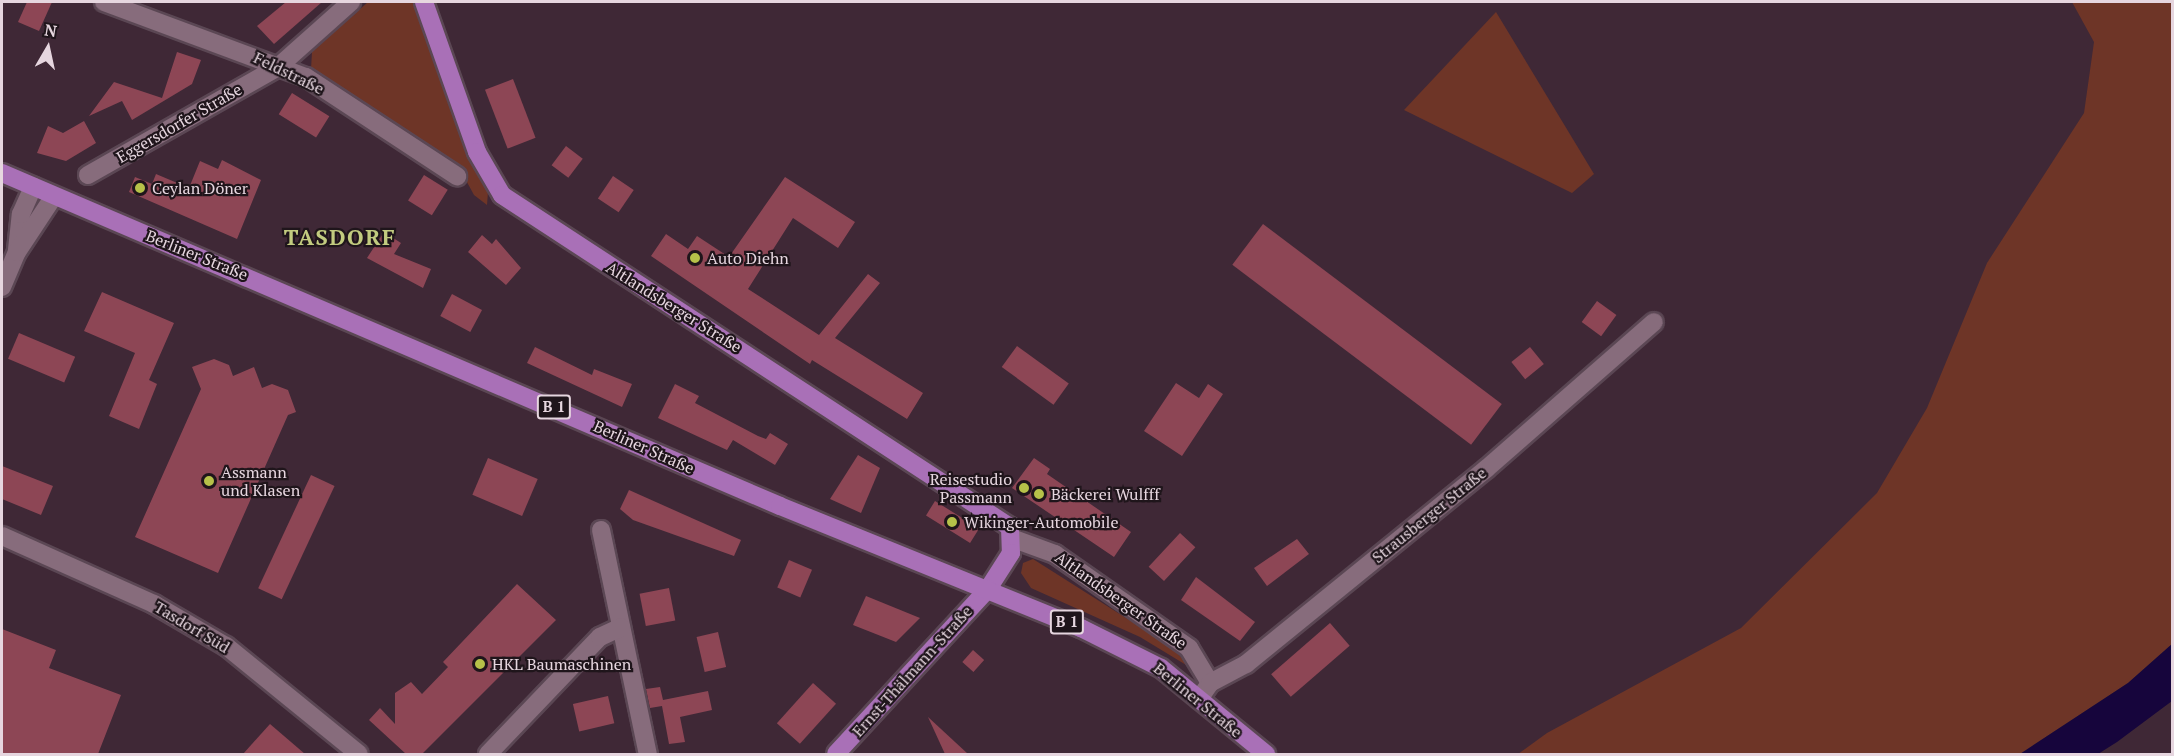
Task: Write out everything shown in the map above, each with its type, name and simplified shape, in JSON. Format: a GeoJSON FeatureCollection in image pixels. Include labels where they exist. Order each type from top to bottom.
{"type":"FeatureCollection","features":[{"type":"Feature","properties":{"kind":"main road","name":"Altlandsberger Straße"},"geometry":{"type":"LineString","coordinates":[[424,2],[477,152],[502,195],[547,229],[994,513],[1010,527],[1014,539]]}},
{"type":"Feature","properties":{"kind":"main road","name":"Berliner Straße"},"geometry":{"type":"LineString","coordinates":[[2,173],[780,506],[988,589],[1145,657],[1266,754]]}},
{"type":"Feature","properties":{"kind":"main road"},"geometry":{"type":"LineString","coordinates":[[988,589],[1014,539]]}},
{"type":"Feature","properties":{"kind":"main road","name":"Ernst-Thälmann-Straße"},"geometry":{"type":"LineString","coordinates":[[836,754],[988,589]]}},
{"type":"Feature","properties":{"kind":"street","name":"Feldstraße"},"geometry":{"type":"LineString","coordinates":[[104,2],[306,77],[457,176]]}},
{"type":"Feature","properties":{"kind":"street","name":"Eggersdorfer Straße"},"geometry":{"type":"LineString","coordinates":[[88,175],[278,67],[351,2]]}},
{"type":"Feature","properties":{"kind":"street"},"geometry":{"type":"LineString","coordinates":[[17,252],[21,214],[33,187]]}},
{"type":"Feature","properties":{"kind":"street"},"geometry":{"type":"LineString","coordinates":[[2,287],[17,252],[54,196]]}},
{"type":"Feature","properties":{"kind":"street","name":"Strausberger Straße"},"geometry":{"type":"LineString","coordinates":[[1199,699],[1210,683],[1246,664],[1385,552],[1654,322]]}},
{"type":"Feature","properties":{"kind":"street"},"geometry":{"type":"LineString","coordinates":[[601,530],[648,754]]}},
{"type":"Feature","properties":{"kind":"street","name":"Tasdorf Süd"},"geometry":{"type":"LineString","coordinates":[[2,536],[154,604],[226,646],[359,754]]}},
{"type":"Feature","properties":{"kind":"street","name":"Altlandsberger Straße"},"geometry":{"type":"LineString","coordinates":[[1014,539],[1055,554],[1190,648],[1210,683]]}},
{"type":"Feature","properties":{"kind":"street"},"geometry":{"type":"LineString","coordinates":[[488,754],[600,638],[621,627]]}},
{"type":"Feature","properties":{"kind":"shaded area"},"geometry":{"type":"Polygon","coordinates":[[[368,2],[414,2],[471,161],[488,192],[487,205],[474,195],[462,173],[311,69],[312,52],[368,2]]]}},
{"type":"Feature","properties":{"kind":"shaded area"},"geometry":{"type":"Polygon","coordinates":[[[2072,2],[2172,2],[2172,644],[2128,683],[2020,754],[1518,754],[1547,733],[1741,628],[1877,493],[1927,408],[1987,263],[2084,113],[2094,42],[2072,2]]]}},
{"type":"Feature","properties":{"kind":"shaded area"},"geometry":{"type":"Polygon","coordinates":[[[1496,12],[1594,174],[1572,193],[1404,110],[1496,12]]]}},
{"type":"Feature","properties":{"kind":"shaded area"},"geometry":{"type":"Polygon","coordinates":[[[1033,559],[1167,644],[1196,671],[1140,637],[1031,588],[1021,573],[1023,563],[1033,559]]]}},
{"type":"Feature","properties":{"kind":"shaded area"},"geometry":{"type":"Polygon","coordinates":[[[2172,644],[2172,701],[2117,742],[2098,754],[2020,754],[2128,683],[2172,644]]]}},
{"type":"Feature","properties":{"kind":"building"},"geometry":{"type":"Polygon","coordinates":[[[27,2],[52,2],[39,31],[18,22],[27,2]]]}},
{"type":"Feature","properties":{"kind":"building"},"geometry":{"type":"Polygon","coordinates":[[[286,2],[322,2],[274,44],[257,26],[286,2]]]}},
{"type":"Feature","properties":{"kind":"building"},"geometry":{"type":"Polygon","coordinates":[[[177,52],[201,60],[192,84],[132,120],[122,101],[89,116],[114,82],[162,98],[177,52]]]}},
{"type":"Feature","properties":{"kind":"building"},"geometry":{"type":"Polygon","coordinates":[[[513,79],[536,138],[508,149],[485,90],[513,79]]]}},
{"type":"Feature","properties":{"kind":"building"},"geometry":{"type":"Polygon","coordinates":[[[292,93],[329,116],[316,138],[279,114],[292,93]]]}},
{"type":"Feature","properties":{"kind":"building"},"geometry":{"type":"Polygon","coordinates":[[[84,121],[96,143],[66,161],[37,153],[48,126],[63,133],[84,121]]]}},
{"type":"Feature","properties":{"kind":"building"},"geometry":{"type":"Polygon","coordinates":[[[566,146],[583,159],[568,178],[552,165],[566,146]]]}},
{"type":"Feature","properties":{"kind":"building"},"geometry":{"type":"Polygon","coordinates":[[[222,160],[261,180],[237,239],[129,192],[135,177],[152,184],[156,174],[189,188],[200,161],[218,169],[222,160]]]}},
{"type":"Feature","properties":{"kind":"building"},"geometry":{"type":"Polygon","coordinates":[[[424,175],[448,190],[432,215],[408,200],[424,175]]]}},
{"type":"Feature","properties":{"kind":"building"},"geometry":{"type":"Polygon","coordinates":[[[613,176],[634,190],[619,212],[598,198],[613,176]]]}},
{"type":"Feature","properties":{"kind":"building"},"geometry":{"type":"Polygon","coordinates":[[[785,177],[855,222],[838,248],[793,218],[748,289],[819,335],[868,274],[880,283],[835,338],[923,393],[907,419],[812,360],[810,364],[651,256],[666,234],[688,249],[697,236],[729,257],[785,177]]]}},
{"type":"Feature","properties":{"kind":"building"},"geometry":{"type":"Polygon","coordinates":[[[1263,224],[1502,404],[1471,445],[1232,265],[1263,224]]]}},
{"type":"Feature","properties":{"kind":"building"},"geometry":{"type":"Polygon","coordinates":[[[384,232],[401,243],[394,254],[431,269],[423,288],[367,258],[384,232]]]}},
{"type":"Feature","properties":{"kind":"building"},"geometry":{"type":"Polygon","coordinates":[[[482,235],[492,244],[496,239],[521,268],[506,285],[468,252],[482,235]]]}},
{"type":"Feature","properties":{"kind":"building"},"geometry":{"type":"Polygon","coordinates":[[[102,292],[174,323],[149,380],[157,384],[139,429],[109,416],[135,353],[84,331],[102,292]]]}},
{"type":"Feature","properties":{"kind":"building"},"geometry":{"type":"Polygon","coordinates":[[[452,294],[482,310],[470,332],[440,316],[452,294]]]}},
{"type":"Feature","properties":{"kind":"building"},"geometry":{"type":"Polygon","coordinates":[[[1597,301],[1616,315],[1601,336],[1582,322],[1597,301]]]}},
{"type":"Feature","properties":{"kind":"building"},"geometry":{"type":"Polygon","coordinates":[[[19,333],[75,357],[64,383],[8,359],[19,333]]]}},
{"type":"Feature","properties":{"kind":"building"},"geometry":{"type":"Polygon","coordinates":[[[1017,346],[1069,384],[1053,405],[1002,367],[1017,346]]]}},
{"type":"Feature","properties":{"kind":"building"},"geometry":{"type":"Polygon","coordinates":[[[535,347],[592,375],[594,369],[632,384],[622,407],[527,363],[535,347]]]}},
{"type":"Feature","properties":{"kind":"building"},"geometry":{"type":"Polygon","coordinates":[[[1530,347],[1544,364],[1525,379],[1511,362],[1530,347]]]}},
{"type":"Feature","properties":{"kind":"building","name":"Assmann und Klasen"},"geometry":{"type":"Polygon","coordinates":[[[214,359],[229,365],[233,376],[254,367],[262,388],[272,384],[288,390],[296,412],[288,415],[218,573],[135,537],[201,389],[192,367],[214,359]]]}},
{"type":"Feature","properties":{"kind":"building"},"geometry":{"type":"Polygon","coordinates":[[[1176,383],[1199,398],[1208,384],[1223,394],[1182,456],[1144,431],[1176,383]]]}},
{"type":"Feature","properties":{"kind":"building"},"geometry":{"type":"Polygon","coordinates":[[[675,384],[699,396],[695,403],[758,436],[766,439],[770,433],[788,444],[775,465],[733,440],[727,450],[658,418],[675,384]]]}},
{"type":"Feature","properties":{"kind":"building"},"geometry":{"type":"Polygon","coordinates":[[[858,455],[880,468],[861,513],[830,499],[858,455]]]}},
{"type":"Feature","properties":{"kind":"building"},"geometry":{"type":"Polygon","coordinates":[[[488,458],[538,479],[522,516],[472,495],[488,458]]]}},
{"type":"Feature","properties":{"kind":"building"},"geometry":{"type":"Polygon","coordinates":[[[1034,458],[1050,469],[1047,474],[1131,532],[1114,557],[1012,488],[1034,458]]]}},
{"type":"Feature","properties":{"kind":"building"},"geometry":{"type":"Polygon","coordinates":[[[2,466],[53,486],[41,515],[2,499],[2,466]]]}},
{"type":"Feature","properties":{"kind":"building"},"geometry":{"type":"Polygon","coordinates":[[[311,475],[335,486],[282,599],[258,588],[311,475]]]}},
{"type":"Feature","properties":{"kind":"building"},"geometry":{"type":"Polygon","coordinates":[[[629,490],[741,540],[734,556],[633,520],[620,509],[629,490]]]}},
{"type":"Feature","properties":{"kind":"building","name":"Wikinger-Automobile"},"geometry":{"type":"Polygon","coordinates":[[[935,501],[979,529],[970,543],[926,515],[935,501]]]}},
{"type":"Feature","properties":{"kind":"building"},"geometry":{"type":"Polygon","coordinates":[[[1180,533],[1195,547],[1164,581],[1149,567],[1180,533]]]}},
{"type":"Feature","properties":{"kind":"building"},"geometry":{"type":"Polygon","coordinates":[[[1297,539],[1309,554],[1267,586],[1254,568],[1297,539]]]}},
{"type":"Feature","properties":{"kind":"building"},"geometry":{"type":"Polygon","coordinates":[[[789,560],[812,570],[800,597],[777,588],[789,560]]]}},
{"type":"Feature","properties":{"kind":"building"},"geometry":{"type":"Polygon","coordinates":[[[1196,577],[1255,622],[1240,641],[1181,600],[1196,577]]]}},
{"type":"Feature","properties":{"kind":"building","name":"HKL Baumaschinen"},"geometry":{"type":"Polygon","coordinates":[[[517,584],[556,620],[422,754],[406,754],[369,720],[380,708],[395,724],[395,693],[411,682],[422,694],[448,667],[443,662],[517,584]]]}},
{"type":"Feature","properties":{"kind":"building"},"geometry":{"type":"Polygon","coordinates":[[[669,588],[675,620],[646,626],[640,594],[669,588]]]}},
{"type":"Feature","properties":{"kind":"building"},"geometry":{"type":"Polygon","coordinates":[[[866,596],[920,618],[896,642],[853,625],[866,596]]]}},
{"type":"Feature","properties":{"kind":"building"},"geometry":{"type":"Polygon","coordinates":[[[1330,623],[1350,646],[1291,697],[1271,674],[1330,623]]]}},
{"type":"Feature","properties":{"kind":"building"},"geometry":{"type":"Polygon","coordinates":[[[2,629],[56,650],[49,668],[121,695],[98,754],[2,754],[2,629]]]}},
{"type":"Feature","properties":{"kind":"building"},"geometry":{"type":"Polygon","coordinates":[[[718,632],[726,667],[705,672],[697,637],[718,632]]]}},
{"type":"Feature","properties":{"kind":"building"},"geometry":{"type":"Polygon","coordinates":[[[973,650],[984,660],[973,672],[962,662],[973,650]]]}},
{"type":"Feature","properties":{"kind":"building"},"geometry":{"type":"Polygon","coordinates":[[[813,683],[836,704],[800,744],[777,723],[813,683]]]}},
{"type":"Feature","properties":{"kind":"building"},"geometry":{"type":"Polygon","coordinates":[[[660,687],[663,700],[708,691],[712,710],[680,717],[685,742],[669,744],[662,706],[650,708],[646,689],[660,687]]]}},
{"type":"Feature","properties":{"kind":"building"},"geometry":{"type":"Polygon","coordinates":[[[608,696],[614,723],[579,731],[573,704],[608,696]]]}},
{"type":"Feature","properties":{"kind":"building"},"geometry":{"type":"Polygon","coordinates":[[[928,717],[968,754],[945,754],[928,717]]]}},
{"type":"Feature","properties":{"kind":"building"},"geometry":{"type":"Polygon","coordinates":[[[270,724],[305,754],[243,754],[270,724]]]}},
{"type":"Feature","properties":{"kind":"place","name":"Ceylan Döner"},"geometry":{"type":"Point","coordinates":[140,188]}},
{"type":"Feature","properties":{"kind":"place","name":"Auto Diehn"},"geometry":{"type":"Point","coordinates":[695,258]}},
{"type":"Feature","properties":{"kind":"place","name":"Assmann und Klasen"},"geometry":{"type":"Point","coordinates":[209,481]}},
{"type":"Feature","properties":{"kind":"place","name":"Reisestudio Passmann"},"geometry":{"type":"Point","coordinates":[1024,488]}},
{"type":"Feature","properties":{"kind":"place","name":"Bäckerei Wulfff"},"geometry":{"type":"Point","coordinates":[1039,494]}},
{"type":"Feature","properties":{"kind":"place","name":"Wikinger-Automobile"},"geometry":{"type":"Point","coordinates":[952,522]}},
{"type":"Feature","properties":{"kind":"place","name":"HKL Baumaschinen"},"geometry":{"type":"Point","coordinates":[480,664]}},
{"type":"Feature","properties":{"kind":"district","name":"TASDORF"},"geometry":{"type":"Point","coordinates":[340,237]}}]}
